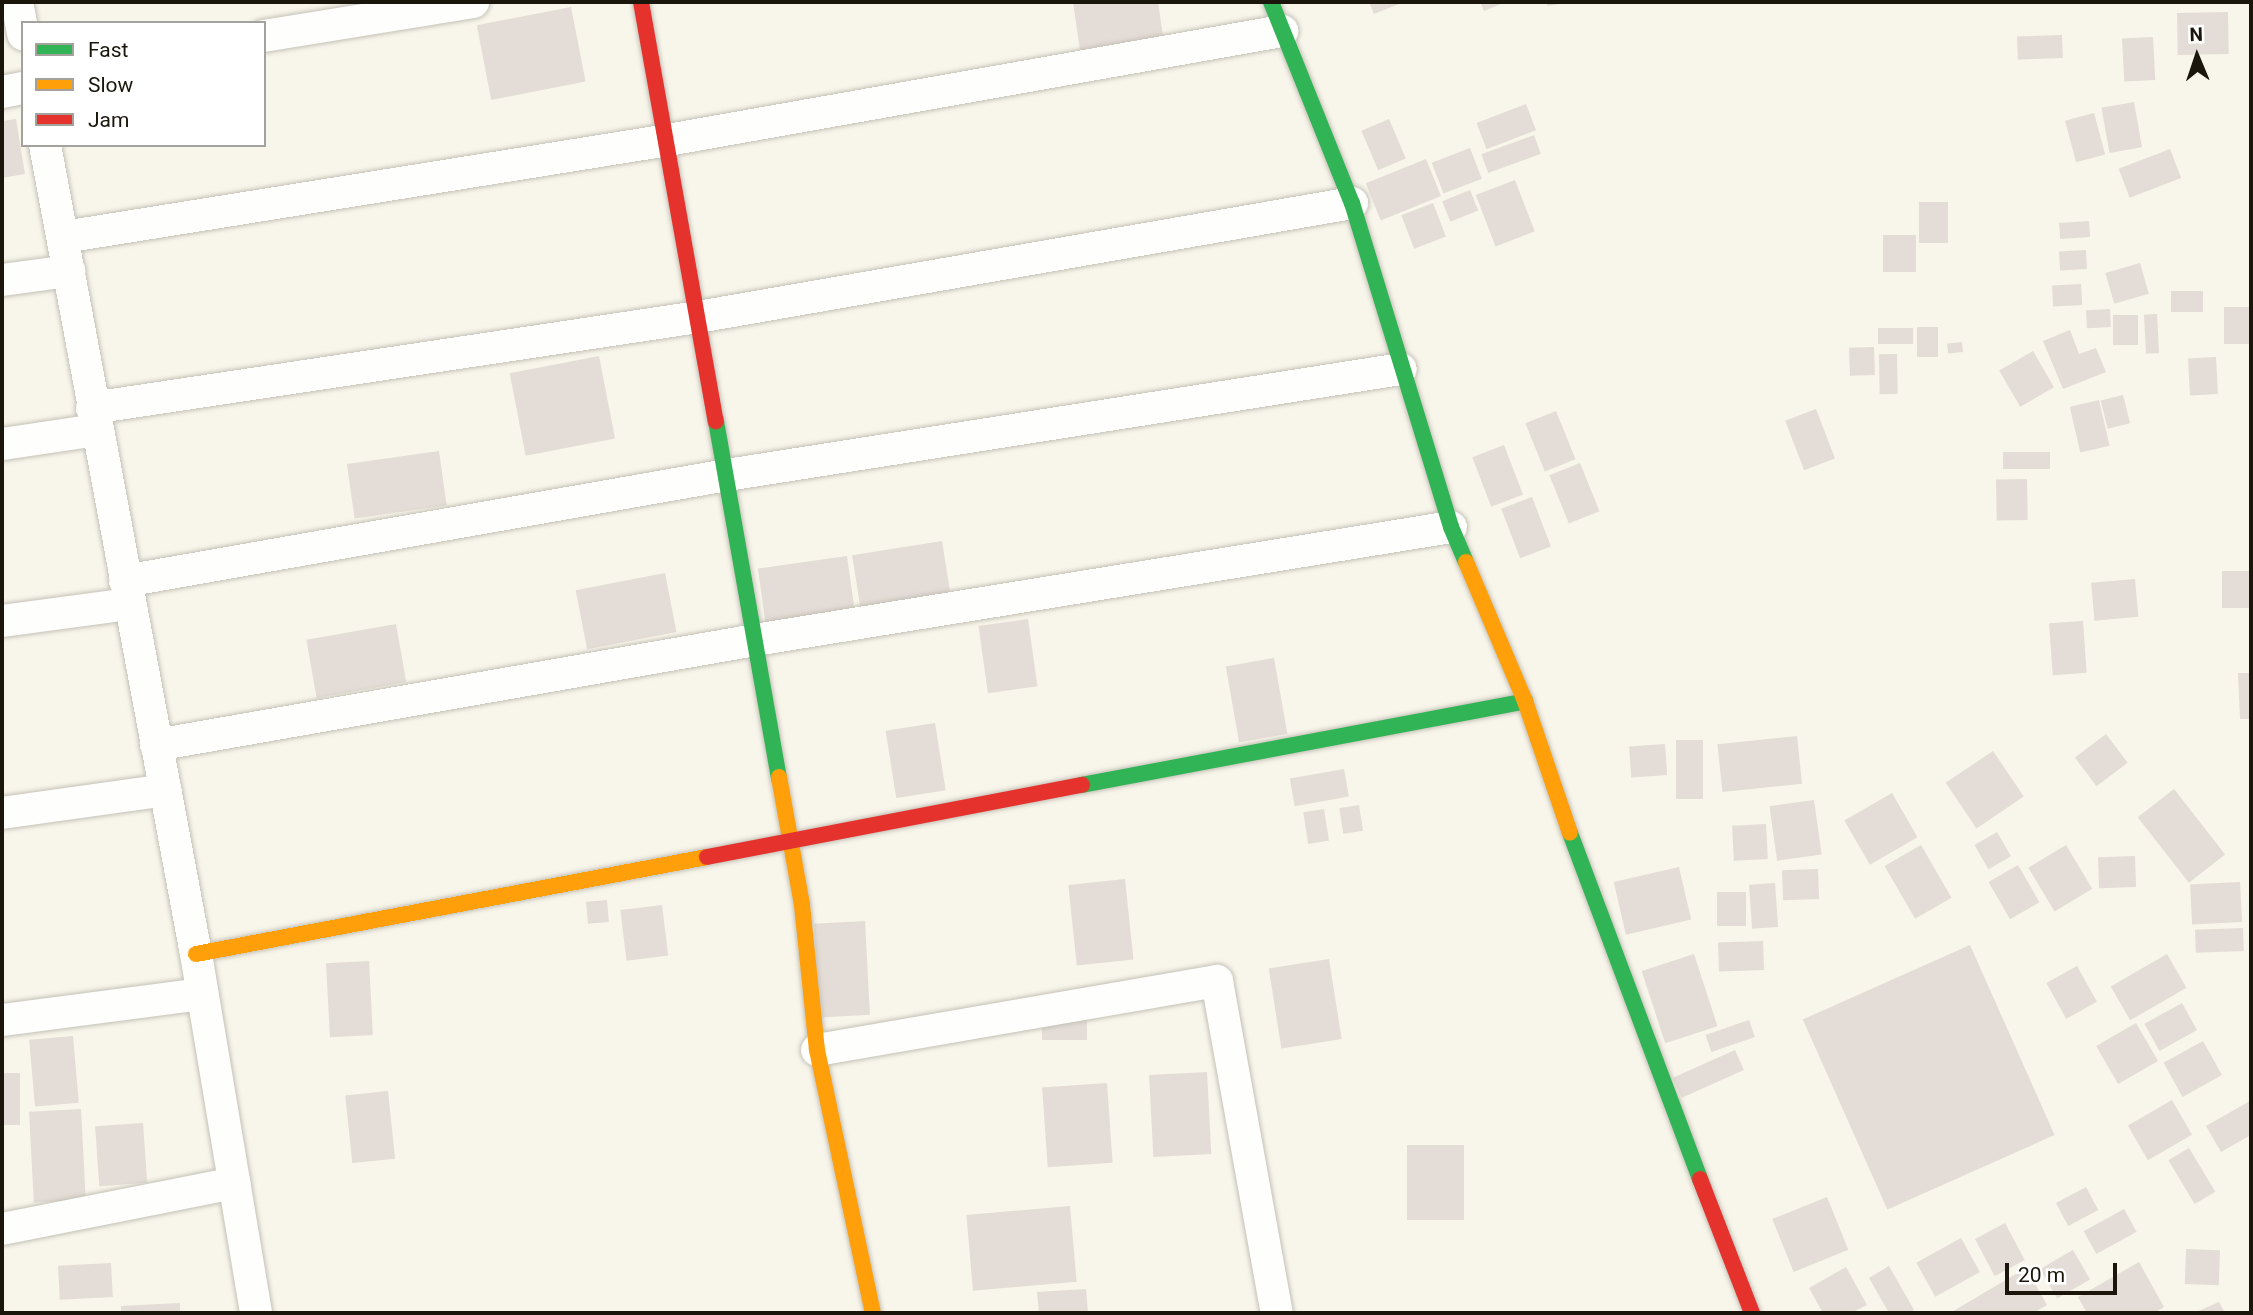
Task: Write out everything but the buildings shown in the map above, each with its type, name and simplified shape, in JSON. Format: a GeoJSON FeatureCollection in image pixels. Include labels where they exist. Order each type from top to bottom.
{"type":"FeatureCollection","features":[{"type":"Feature","properties":{"kind":"street"},"geometry":{"type":"LineString","coordinates":[[17,2],[21,23]]}},
{"type":"Feature","properties":{"kind":"street"},"geometry":{"type":"LineString","coordinates":[[266,36],[473,2]]}},
{"type":"Feature","properties":{"kind":"street"},"geometry":{"type":"LineString","coordinates":[[641,2],[668,140],[791,843],[817,1050],[873,1313]]}},
{"type":"Feature","properties":{"kind":"street"},"geometry":{"type":"LineString","coordinates":[[1270,2],[1352,203],[1451,527],[1525,701],[1606,936],[1752,1313]]}},
{"type":"Feature","properties":{"kind":"street"},"geometry":{"type":"LineString","coordinates":[[64,237],[668,140],[1282,31]]}},
{"type":"Feature","properties":{"kind":"street"},"geometry":{"type":"LineString","coordinates":[[2,92],[21,88]]}},
{"type":"Feature","properties":{"kind":"street"},"geometry":{"type":"LineString","coordinates":[[45,147],[64,237],[94,419],[196,954],[256,1313]]}},
{"type":"Feature","properties":{"kind":"street"},"geometry":{"type":"LineString","coordinates":[[2,444],[94,419],[1352,203]]}},
{"type":"Feature","properties":{"kind":"street"},"geometry":{"type":"LineString","coordinates":[[2,280],[69,271]]}},
{"type":"Feature","properties":{"kind":"street"},"geometry":{"type":"LineString","coordinates":[[2,621],[127,592],[727,475],[1401,369]]}},
{"type":"Feature","properties":{"kind":"street"},"geometry":{"type":"LineString","coordinates":[[156,746],[755,640],[1451,527]]}},
{"type":"Feature","properties":{"kind":"street"},"geometry":{"type":"LineString","coordinates":[[196,954],[791,843],[1525,701]]}},
{"type":"Feature","properties":{"kind":"street"},"geometry":{"type":"LineString","coordinates":[[2,813],[164,790]]}},
{"type":"Feature","properties":{"kind":"street"},"geometry":{"type":"LineString","coordinates":[[817,1050],[1217,981],[1277,1313]]}},
{"type":"Feature","properties":{"kind":"street"},"geometry":{"type":"LineString","coordinates":[[2,1020],[202,993]]}},
{"type":"Feature","properties":{"kind":"street"},"geometry":{"type":"LineString","coordinates":[[2,1229],[234,1183]]}},
{"type":"Feature","properties":{"kind":"traffic: fast"},"geometry":{"type":"LineString","coordinates":[[1271,2],[1352,203],[1451,527],[1466,562]]}},
{"type":"Feature","properties":{"kind":"traffic: fast"},"geometry":{"type":"LineString","coordinates":[[716,421],[779,777]]}},
{"type":"Feature","properties":{"kind":"traffic: fast"},"geometry":{"type":"LineString","coordinates":[[1082,785],[1525,701]]}},
{"type":"Feature","properties":{"kind":"traffic: fast"},"geometry":{"type":"LineString","coordinates":[[1570,833],[1700,1179]]}},
{"type":"Feature","properties":{"kind":"traffic: slow"},"geometry":{"type":"LineString","coordinates":[[1466,562],[1525,701],[1570,833]]}},
{"type":"Feature","properties":{"kind":"traffic: slow"},"geometry":{"type":"LineString","coordinates":[[779,777],[802,905],[817,1050],[873,1313]]}},
{"type":"Feature","properties":{"kind":"traffic: slow"},"geometry":{"type":"LineString","coordinates":[[196,954],[707,857]]}},
{"type":"Feature","properties":{"kind":"traffic: jam"},"geometry":{"type":"LineString","coordinates":[[641,2],[716,421]]}},
{"type":"Feature","properties":{"kind":"traffic: jam"},"geometry":{"type":"LineString","coordinates":[[707,857],[1082,785]]}},
{"type":"Feature","properties":{"kind":"traffic: jam"},"geometry":{"type":"LineString","coordinates":[[1700,1179],[1752,1313]]}}]}
